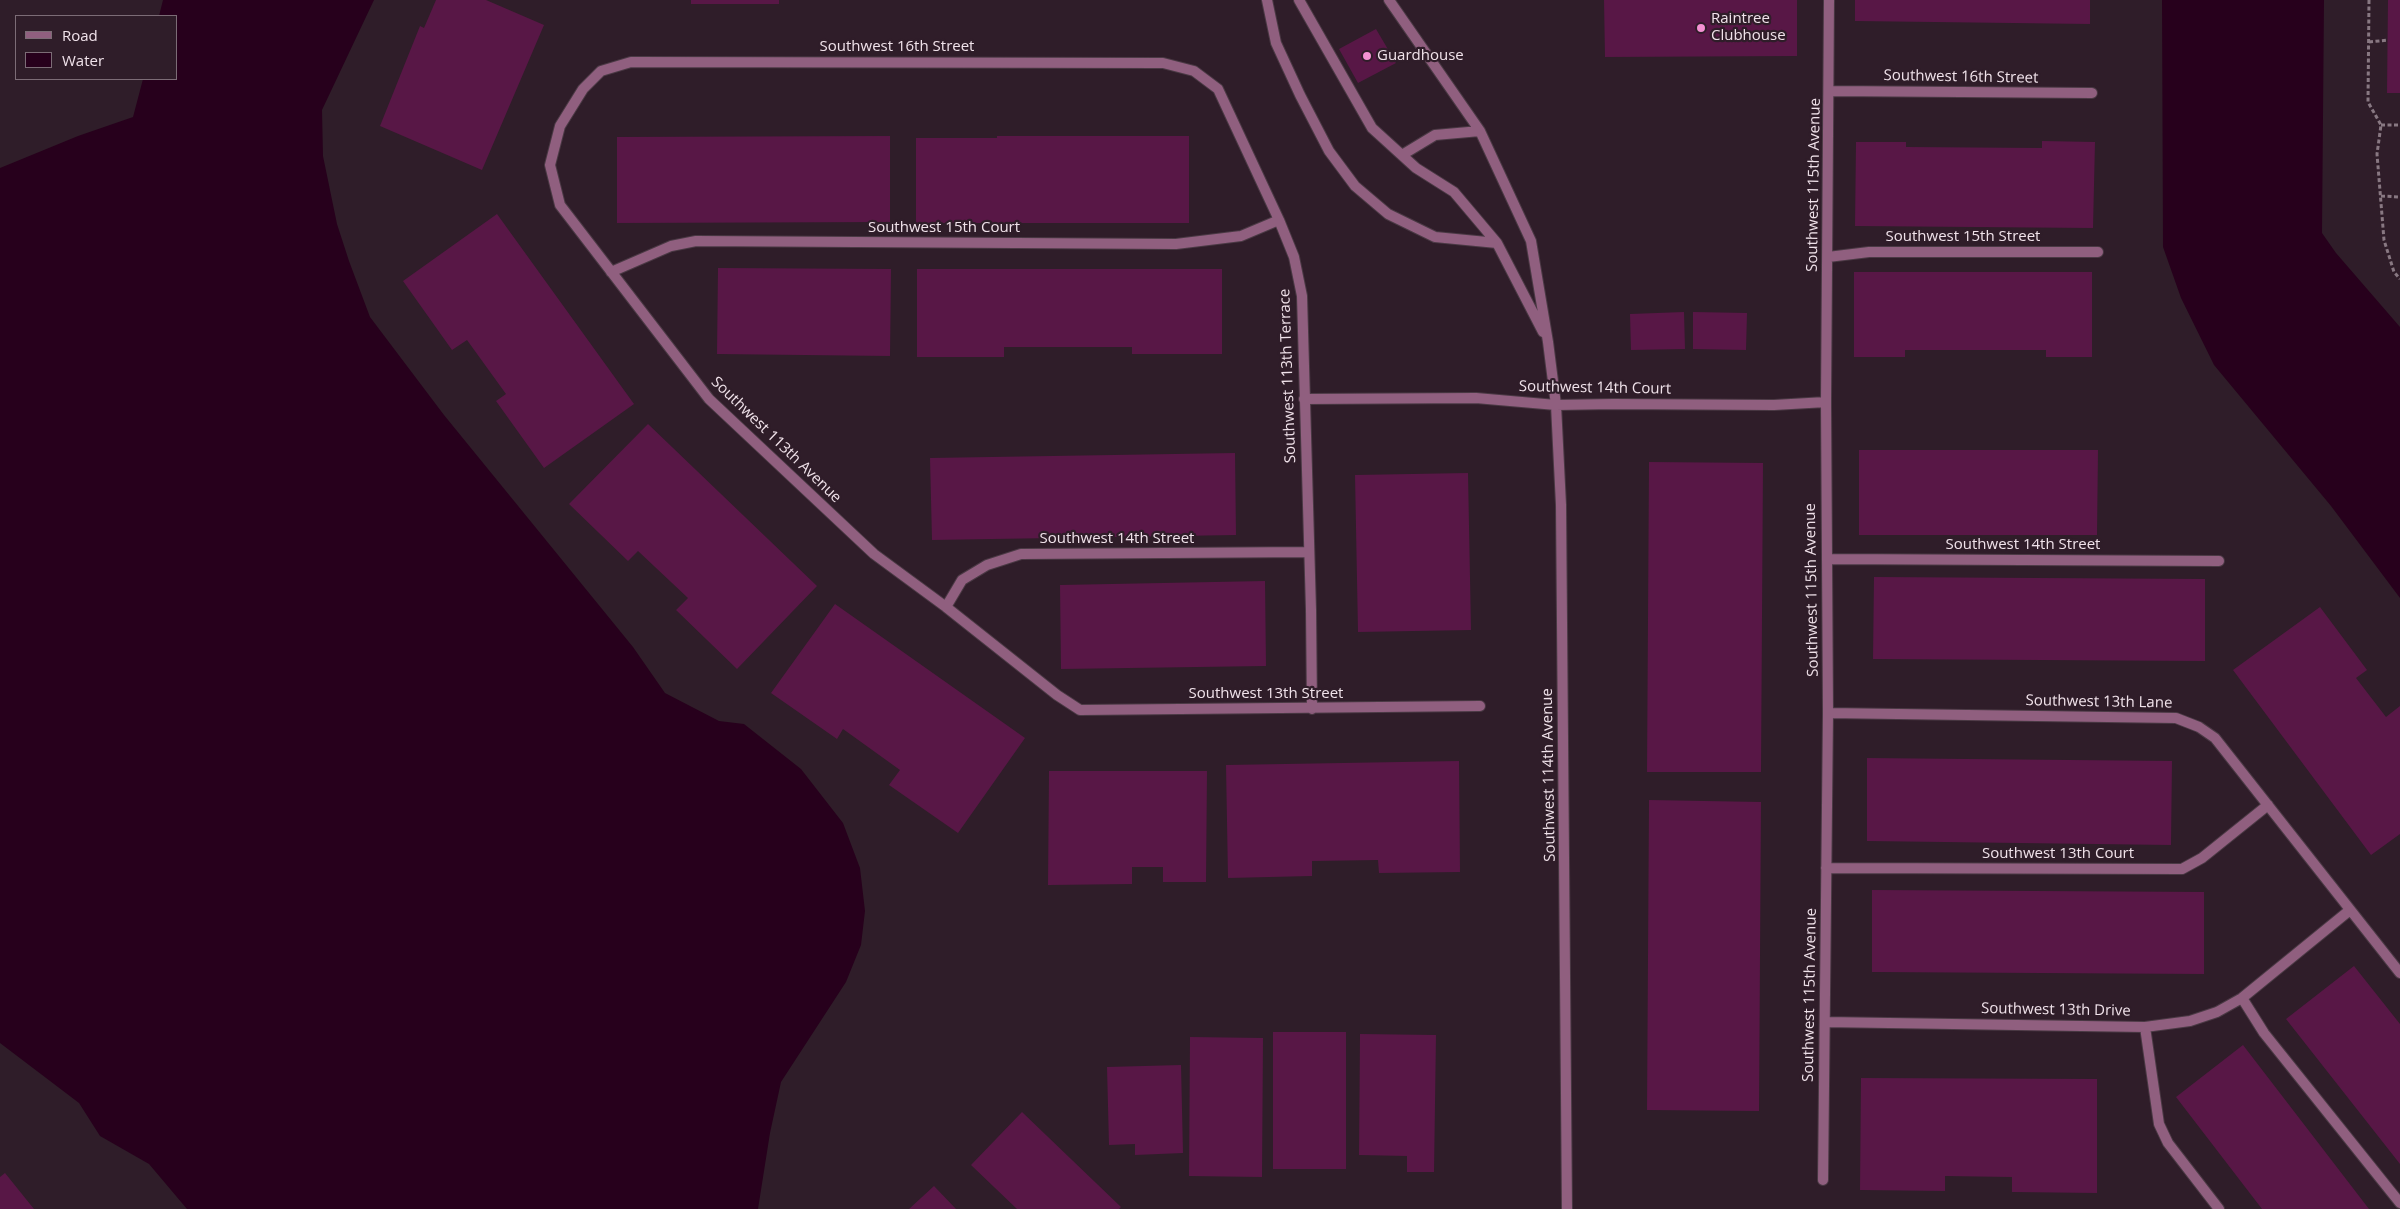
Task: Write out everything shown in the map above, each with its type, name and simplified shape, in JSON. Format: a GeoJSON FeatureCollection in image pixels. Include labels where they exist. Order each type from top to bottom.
{"type":"FeatureCollection","features":[{"type":"Feature","properties":{"kind":"street"},"geometry":{"type":"LineString","coordinates":[[1267,0],[1276,43],[1300,95],[1329,151],[1355,186],[1388,214],[1435,237],[1497,243]]}},
{"type":"Feature","properties":{"kind":"street"},"geometry":{"type":"LineString","coordinates":[[1298,0],[1372,128],[1416,168],[1454,192],[1497,243],[1548,342]]}},
{"type":"Feature","properties":{"kind":"street","name":"Southwest 114th Avenue"},"geometry":{"type":"LineString","coordinates":[[1389,0],[1480,131],[1531,241],[1548,342],[1556,405],[1561,505],[1567,1209]]}},
{"type":"Feature","properties":{"kind":"street","name":"Southwest 115th Avenue"},"geometry":{"type":"LineString","coordinates":[[1823,1180],[1828,713],[1826,402],[1830,0]]}},
{"type":"Feature","properties":{"kind":"street","name":"Southwest 16th Street"},"geometry":{"type":"LineString","coordinates":[[601,71],[631,62],[1163,63],[1194,71]]}},
{"type":"Feature","properties":{"kind":"street","name":"Southwest 113th Avenue"},"geometry":{"type":"LineString","coordinates":[[601,71],[583,90],[560,126],[550,165],[560,205],[709,399],[874,554],[946,607],[1057,695]]}},
{"type":"Feature","properties":{"kind":"street","name":"Southwest 113th Terrace"},"geometry":{"type":"LineString","coordinates":[[1194,71],[1218,90],[1279,220],[1294,257],[1302,296],[1312,709]]}},
{"type":"Feature","properties":{"kind":"street","name":"Southwest 16th Street"},"geometry":{"type":"LineString","coordinates":[[1830,91],[2092,93]]}},
{"type":"Feature","properties":{"kind":"street"},"geometry":{"type":"LineString","coordinates":[[1402,155],[1434,135],[1480,131]]}},
{"type":"Feature","properties":{"kind":"street","name":"Southwest 15th Court"},"geometry":{"type":"LineString","coordinates":[[612,272],[671,246],[696,241],[1176,244],[1241,236],[1279,220]]}},
{"type":"Feature","properties":{"kind":"street","name":"Southwest 15th Street"},"geometry":{"type":"LineString","coordinates":[[1828,257],[1869,252],[2098,252]]}},
{"type":"Feature","properties":{"kind":"street","name":"Southwest 14th Court"},"geometry":{"type":"LineString","coordinates":[[1304,399],[1476,398],[1556,405],[1774,405],[1826,402]]}},
{"type":"Feature","properties":{"kind":"street","name":"Southwest 14th Street"},"geometry":{"type":"LineString","coordinates":[[946,607],[962,580],[987,565],[1021,554],[1309,552]]}},
{"type":"Feature","properties":{"kind":"street","name":"Southwest 14th Street"},"geometry":{"type":"LineString","coordinates":[[1827,558],[2219,561]]}},
{"type":"Feature","properties":{"kind":"street","name":"Southwest 13th Street"},"geometry":{"type":"LineString","coordinates":[[1057,695],[1080,710],[1480,706]]}},
{"type":"Feature","properties":{"kind":"street","name":"Southwest 13th Lane"},"geometry":{"type":"LineString","coordinates":[[1828,713],[2176,718],[2199,727],[2215,738],[2400,974]]}},
{"type":"Feature","properties":{"kind":"street","name":"Southwest 13th Court"},"geometry":{"type":"LineString","coordinates":[[1826,868],[2182,869],[2202,858],[2268,805]]}},
{"type":"Feature","properties":{"kind":"street"},"geometry":{"type":"LineString","coordinates":[[2144,1027],[2190,1021],[2217,1012],[2242,998],[2350,910]]}},
{"type":"Feature","properties":{"kind":"street"},"geometry":{"type":"LineString","coordinates":[[2242,998],[2264,1033],[2400,1203]]}},
{"type":"Feature","properties":{"kind":"street","name":"Southwest 13th Drive"},"geometry":{"type":"LineString","coordinates":[[1825,1022],[2144,1027],[2159,1124],[2177,1156],[2219,1209]]}},
{"type":"Feature","properties":{"kind":"path"},"geometry":{"type":"LineString","coordinates":[[2369,0],[2368,102],[2381,125],[2377,154],[2384,240],[2394,272],[2400,280]]}},
{"type":"Feature","properties":{"kind":"path"},"geometry":{"type":"LineString","coordinates":[[2369,42],[2388,40]]}},
{"type":"Feature","properties":{"kind":"path"},"geometry":{"type":"LineString","coordinates":[[2381,125],[2400,125]]}},
{"type":"Feature","properties":{"kind":"path"},"geometry":{"type":"LineString","coordinates":[[2381,196],[2400,197]]}},
{"type":"Feature","properties":{"kind":"water"},"geometry":{"type":"Polygon","coordinates":[[[163,0],[374,0],[322,110],[323,156],[337,224],[370,317],[444,415],[633,647],[665,693],[719,721],[744,724],[801,769],[843,823],[860,868],[865,911],[861,945],[846,982],[781,1082],[770,1133],[758,1209],[187,1209],[149,1164],[100,1136],[79,1103],[0,1043],[0,168],[78,136],[133,117],[143,80],[178,80],[178,15],[159,15],[163,0]]]}},
{"type":"Feature","properties":{"kind":"water"},"geometry":{"type":"Polygon","coordinates":[[[2162,0],[2324,0],[2322,233],[2336,253],[2400,327],[2400,598],[2331,506],[2214,365],[2181,298],[2163,247],[2162,0]]]}},
{"type":"Feature","properties":{"kind":"building"},"geometry":{"type":"Polygon","coordinates":[[[436,0],[486,0],[544,25],[482,170],[380,126],[420,26],[424,28],[436,0]]]}},
{"type":"Feature","properties":{"kind":"building"},"geometry":{"type":"Polygon","coordinates":[[[691,0],[779,0],[779,4],[691,4],[691,0]]]}},
{"type":"Feature","properties":{"kind":"building","name":"Raintree Clubhouse"},"geometry":{"type":"Polygon","coordinates":[[[1604,0],[1797,0],[1797,56],[1605,57],[1604,0]]]}},
{"type":"Feature","properties":{"kind":"building"},"geometry":{"type":"Polygon","coordinates":[[[1855,0],[2090,0],[2090,24],[1855,21],[1855,0]]]}},
{"type":"Feature","properties":{"kind":"building"},"geometry":{"type":"Polygon","coordinates":[[[2388,0],[2400,0],[2400,93],[2387,93],[2388,0]]]}},
{"type":"Feature","properties":{"kind":"building","name":"Guardhouse"},"geometry":{"type":"Polygon","coordinates":[[[1376,29],[1396,63],[1358,83],[1339,49],[1376,29]]]}},
{"type":"Feature","properties":{"kind":"building"},"geometry":{"type":"Polygon","coordinates":[[[890,136],[890,222],[617,223],[617,137],[890,136]]]}},
{"type":"Feature","properties":{"kind":"building"},"geometry":{"type":"Polygon","coordinates":[[[997,136],[1189,136],[1189,223],[916,223],[916,138],[997,138],[997,136]]]}},
{"type":"Feature","properties":{"kind":"building"},"geometry":{"type":"Polygon","coordinates":[[[2042,141],[2095,142],[2093,228],[1855,226],[1856,142],[1906,142],[1906,147],[2042,148],[2042,141]]]}},
{"type":"Feature","properties":{"kind":"building"},"geometry":{"type":"Polygon","coordinates":[[[497,214],[634,404],[544,468],[496,401],[506,394],[467,340],[452,350],[403,281],[497,214]]]}},
{"type":"Feature","properties":{"kind":"building"},"geometry":{"type":"Polygon","coordinates":[[[718,268],[891,269],[890,356],[717,354],[718,268]]]}},
{"type":"Feature","properties":{"kind":"building"},"geometry":{"type":"Polygon","coordinates":[[[917,269],[1222,269],[1222,354],[1132,354],[1132,347],[1004,347],[1004,357],[917,357],[917,269]]]}},
{"type":"Feature","properties":{"kind":"building"},"geometry":{"type":"Polygon","coordinates":[[[1854,272],[2092,272],[2092,357],[2046,357],[2046,350],[1905,350],[1905,357],[1854,357],[1854,272]]]}},
{"type":"Feature","properties":{"kind":"building"},"geometry":{"type":"Polygon","coordinates":[[[1684,312],[1685,349],[1631,350],[1630,314],[1684,312]]]}},
{"type":"Feature","properties":{"kind":"building"},"geometry":{"type":"Polygon","coordinates":[[[1693,312],[1747,313],[1746,350],[1693,349],[1693,312]]]}},
{"type":"Feature","properties":{"kind":"building"},"geometry":{"type":"Polygon","coordinates":[[[648,424],[817,586],[737,669],[676,610],[688,598],[638,551],[628,561],[569,504],[648,424]]]}},
{"type":"Feature","properties":{"kind":"building"},"geometry":{"type":"Polygon","coordinates":[[[1859,450],[2098,450],[2097,535],[1859,535],[1859,450]]]}},
{"type":"Feature","properties":{"kind":"building"},"geometry":{"type":"Polygon","coordinates":[[[1235,453],[1236,535],[932,540],[930,458],[1235,453]]]}},
{"type":"Feature","properties":{"kind":"building"},"geometry":{"type":"Polygon","coordinates":[[[1649,462],[1763,463],[1761,772],[1647,772],[1649,462]]]}},
{"type":"Feature","properties":{"kind":"building"},"geometry":{"type":"Polygon","coordinates":[[[1468,473],[1471,630],[1358,632],[1355,475],[1468,473]]]}},
{"type":"Feature","properties":{"kind":"building"},"geometry":{"type":"Polygon","coordinates":[[[1874,577],[2205,579],[2205,661],[1873,659],[1874,577]]]}},
{"type":"Feature","properties":{"kind":"building"},"geometry":{"type":"Polygon","coordinates":[[[1265,581],[1266,666],[1061,669],[1060,585],[1265,581]]]}},
{"type":"Feature","properties":{"kind":"building"},"geometry":{"type":"Polygon","coordinates":[[[835,604],[1025,738],[958,833],[889,785],[900,770],[843,729],[837,739],[771,693],[835,604]]]}},
{"type":"Feature","properties":{"kind":"building"},"geometry":{"type":"Polygon","coordinates":[[[2320,607],[2367,670],[2356,678],[2386,717],[2400,706],[2400,834],[2371,855],[2233,670],[2320,607]]]}},
{"type":"Feature","properties":{"kind":"building"},"geometry":{"type":"Polygon","coordinates":[[[1867,758],[2172,761],[2171,845],[1867,841],[1867,758]]]}},
{"type":"Feature","properties":{"kind":"building"},"geometry":{"type":"Polygon","coordinates":[[[1459,761],[1460,872],[1379,873],[1378,860],[1312,861],[1312,876],[1228,878],[1226,765],[1459,761]]]}},
{"type":"Feature","properties":{"kind":"building"},"geometry":{"type":"Polygon","coordinates":[[[1049,771],[1207,771],[1206,882],[1163,882],[1163,867],[1132,867],[1132,884],[1048,885],[1049,771]]]}},
{"type":"Feature","properties":{"kind":"building"},"geometry":{"type":"Polygon","coordinates":[[[1649,800],[1761,802],[1759,1111],[1647,1110],[1649,800]]]}},
{"type":"Feature","properties":{"kind":"building"},"geometry":{"type":"Polygon","coordinates":[[[1872,890],[2204,892],[2204,974],[1872,972],[1872,890]]]}},
{"type":"Feature","properties":{"kind":"building"},"geometry":{"type":"Polygon","coordinates":[[[2354,966],[2400,1024],[2400,1164],[2286,1019],[2354,966]]]}},
{"type":"Feature","properties":{"kind":"building"},"geometry":{"type":"Polygon","coordinates":[[[1273,1032],[1346,1032],[1346,1169],[1273,1169],[1273,1032]]]}},
{"type":"Feature","properties":{"kind":"building"},"geometry":{"type":"Polygon","coordinates":[[[1360,1034],[1436,1035],[1434,1172],[1407,1172],[1407,1156],[1359,1155],[1360,1034]]]}},
{"type":"Feature","properties":{"kind":"building"},"geometry":{"type":"Polygon","coordinates":[[[1190,1037],[1263,1038],[1262,1177],[1189,1176],[1190,1037]]]}},
{"type":"Feature","properties":{"kind":"building"},"geometry":{"type":"Polygon","coordinates":[[[2243,1045],[2369,1209],[2262,1209],[2176,1097],[2243,1045]]]}},
{"type":"Feature","properties":{"kind":"building"},"geometry":{"type":"Polygon","coordinates":[[[1181,1065],[1183,1153],[1135,1155],[1135,1144],[1109,1145],[1107,1067],[1181,1065]]]}},
{"type":"Feature","properties":{"kind":"building"},"geometry":{"type":"Polygon","coordinates":[[[1861,1078],[2097,1079],[2097,1193],[2012,1192],[2012,1177],[1945,1176],[1945,1191],[1860,1190],[1861,1078]]]}},
{"type":"Feature","properties":{"kind":"building"},"geometry":{"type":"Polygon","coordinates":[[[1022,1112],[1121,1207],[1119,1209],[1017,1209],[971,1165],[1022,1112]]]}},
{"type":"Feature","properties":{"kind":"building"},"geometry":{"type":"Polygon","coordinates":[[[5,1173],[34,1209],[0,1209],[0,1177],[5,1173]]]}},
{"type":"Feature","properties":{"kind":"building"},"geometry":{"type":"Polygon","coordinates":[[[934,1186],[956,1209],[909,1209],[934,1186]]]}},
{"type":"Feature","properties":{"kind":"place","name":"Raintree Clubhouse"},"geometry":{"type":"Point","coordinates":[1701,28]}},
{"type":"Feature","properties":{"kind":"place","name":"Guardhouse"},"geometry":{"type":"Point","coordinates":[1367,56]}}]}
